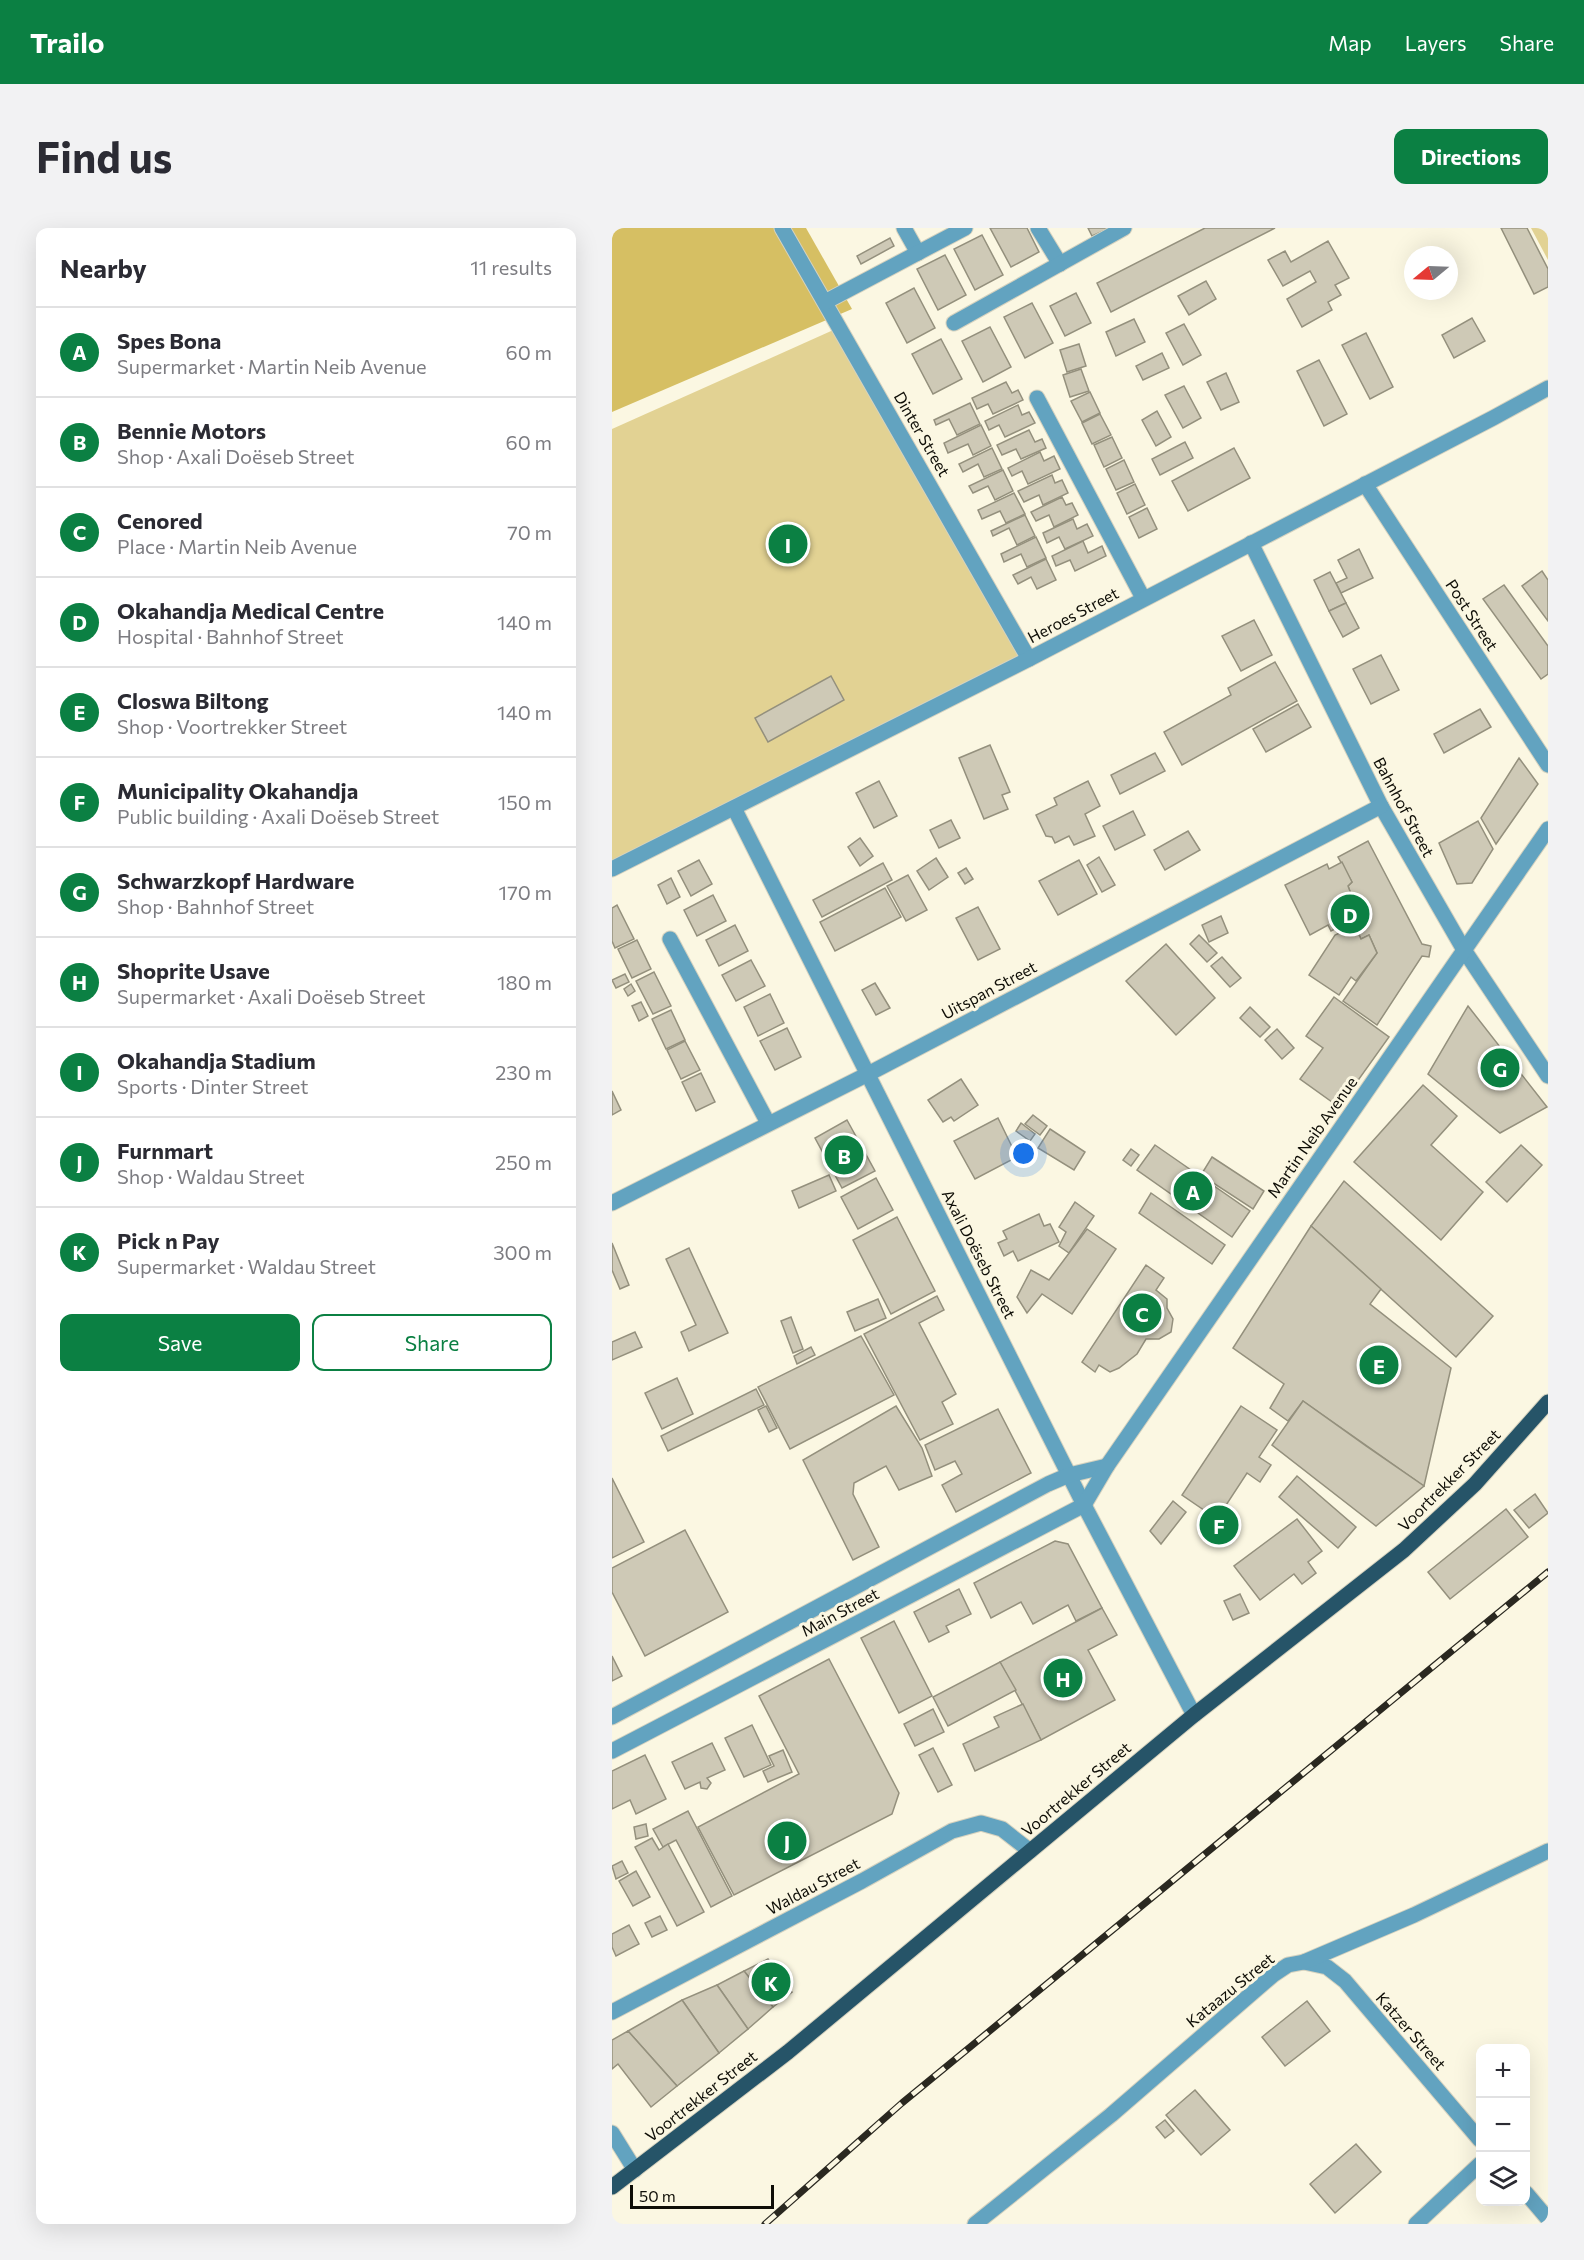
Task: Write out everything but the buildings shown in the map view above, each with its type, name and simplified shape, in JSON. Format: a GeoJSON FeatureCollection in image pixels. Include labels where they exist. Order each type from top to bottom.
{"type":"FeatureCollection","features":[{"type":"Feature","properties":{"kind":"main road","name":"Voortrekker Street"},"geometry":{"type":"LineString","coordinates":[[612,2187],[788,2052],[1194,1715],[1404,1550],[1476,1484],[1548,1402]]}},
{"type":"Feature","properties":{"kind":"street","name":"Dinter Street"},"geometry":{"type":"LineString","coordinates":[[782,228],[1029,659]]}},
{"type":"Feature","properties":{"kind":"street"},"geometry":{"type":"LineString","coordinates":[[904,228],[918,253]]}},
{"type":"Feature","properties":{"kind":"street"},"geometry":{"type":"LineString","coordinates":[[825,302],[964,228]]}},
{"type":"Feature","properties":{"kind":"street"},"geometry":{"type":"LineString","coordinates":[[1038,228],[1059,264]]}},
{"type":"Feature","properties":{"kind":"street"},"geometry":{"type":"LineString","coordinates":[[954,322],[1124,228]]}},
{"type":"Feature","properties":{"kind":"street","name":"Heroes Street"},"geometry":{"type":"LineString","coordinates":[[612,869],[1029,659],[1548,388]]}},
{"type":"Feature","properties":{"kind":"street"},"geometry":{"type":"LineString","coordinates":[[1037,398],[1143,598]]}},
{"type":"Feature","properties":{"kind":"street","name":"Post Street"},"geometry":{"type":"LineString","coordinates":[[1365,484],[1548,765]]}},
{"type":"Feature","properties":{"kind":"street","name":"Bahnhof Street"},"geometry":{"type":"LineString","coordinates":[[1251,543],[1381,806],[1464,950],[1548,1076]]}},
{"type":"Feature","properties":{"kind":"street","name":"Uitspan Street"},"geometry":{"type":"LineString","coordinates":[[612,1203],[868,1074],[1381,806]]}},
{"type":"Feature","properties":{"kind":"street","name":"Axali Doëseb Street"},"geometry":{"type":"LineString","coordinates":[[734,808],[1084,1505],[1194,1715]]}},
{"type":"Feature","properties":{"kind":"street","name":"Martin Neib Avenue"},"geometry":{"type":"LineString","coordinates":[[1084,1505],[1107,1466],[1548,829]]}},
{"type":"Feature","properties":{"kind":"street"},"geometry":{"type":"LineString","coordinates":[[670,939],[768,1123]]}},
{"type":"Feature","properties":{"kind":"street"},"geometry":{"type":"LineString","coordinates":[[1069,1475],[1107,1466]]}},
{"type":"Feature","properties":{"kind":"street","name":"Main Street"},"geometry":{"type":"LineString","coordinates":[[612,1717],[1048,1484],[1069,1475]]}},
{"type":"Feature","properties":{"kind":"street","name":"Main Street"},"geometry":{"type":"LineString","coordinates":[[612,1750],[1084,1505]]}},
{"type":"Feature","properties":{"kind":"street","name":"Waldau Street"},"geometry":{"type":"LineString","coordinates":[[612,2012],[862,1881],[952,1831],[981,1823],[1002,1829],[1030,1851]]}},
{"type":"Feature","properties":{"kind":"street","name":"Kataazu Street"},"geometry":{"type":"LineString","coordinates":[[975,2224],[1111,2115],[1273,1975],[1288,1965],[1304,1962],[1414,1915],[1548,1851]]}},
{"type":"Feature","properties":{"kind":"street","name":"Katzer Street"},"geometry":{"type":"LineString","coordinates":[[1304,1962],[1327,1967],[1345,1981],[1476,2135]]}},
{"type":"Feature","properties":{"kind":"street"},"geometry":{"type":"LineString","coordinates":[[612,2133],[635,2170]]}},
{"type":"Feature","properties":{"kind":"street"},"geometry":{"type":"LineString","coordinates":[[1416,2224],[1476,2168]]}},
{"type":"Feature","properties":{"kind":"street"},"geometry":{"type":"LineString","coordinates":[[1530,2198],[1548,2219]]}},
{"type":"Feature","properties":{"kind":"shaded area"},"geometry":{"type":"Polygon","coordinates":[[[612,228],[806,228],[852,309],[612,412],[612,228]]]}},
{"type":"Feature","properties":{"kind":"shaded area"},"geometry":{"type":"Polygon","coordinates":[[[1531,228],[1548,228],[1548,260],[1531,228]]]}},
{"type":"Feature","properties":{"kind":"shaded area"},"geometry":{"type":"Polygon","coordinates":[[[840,327],[1029,659],[612,869],[612,429],[840,327]]]}},
{"type":"Feature","properties":{"kind":"railway"},"geometry":{"type":"LineString","coordinates":[[765,2224],[902,2103],[1548,1572]]}},
{"type":"Feature","properties":{"kind":"place","name":"Okahandja Stadium"},"geometry":{"type":"Point","coordinates":[788,544]}},
{"type":"Feature","properties":{"kind":"place","name":"Okahandja Medical Centre"},"geometry":{"type":"Point","coordinates":[1350,914]}},
{"type":"Feature","properties":{"kind":"place","name":"Schwarzkopf Hardware"},"geometry":{"type":"Point","coordinates":[1500,1068]}},
{"type":"Feature","properties":{"kind":"place","name":"Bennie Motors"},"geometry":{"type":"Point","coordinates":[844,1155]}},
{"type":"Feature","properties":{"kind":"place","name":"Spes Bona"},"geometry":{"type":"Point","coordinates":[1193,1191]}},
{"type":"Feature","properties":{"kind":"place","name":"Cenored"},"geometry":{"type":"Point","coordinates":[1142,1313]}},
{"type":"Feature","properties":{"kind":"place","name":"Closwa Biltong"},"geometry":{"type":"Point","coordinates":[1379,1365]}},
{"type":"Feature","properties":{"kind":"place","name":"Municipality Okahandja"},"geometry":{"type":"Point","coordinates":[1219,1525]}},
{"type":"Feature","properties":{"kind":"place","name":"Shoprite Usave"},"geometry":{"type":"Point","coordinates":[1063,1678]}},
{"type":"Feature","properties":{"kind":"place","name":"Furnmart"},"geometry":{"type":"Point","coordinates":[787,1841]}},
{"type":"Feature","properties":{"kind":"place","name":"Pick n Pay"},"geometry":{"type":"Point","coordinates":[771,1982]}}]}
